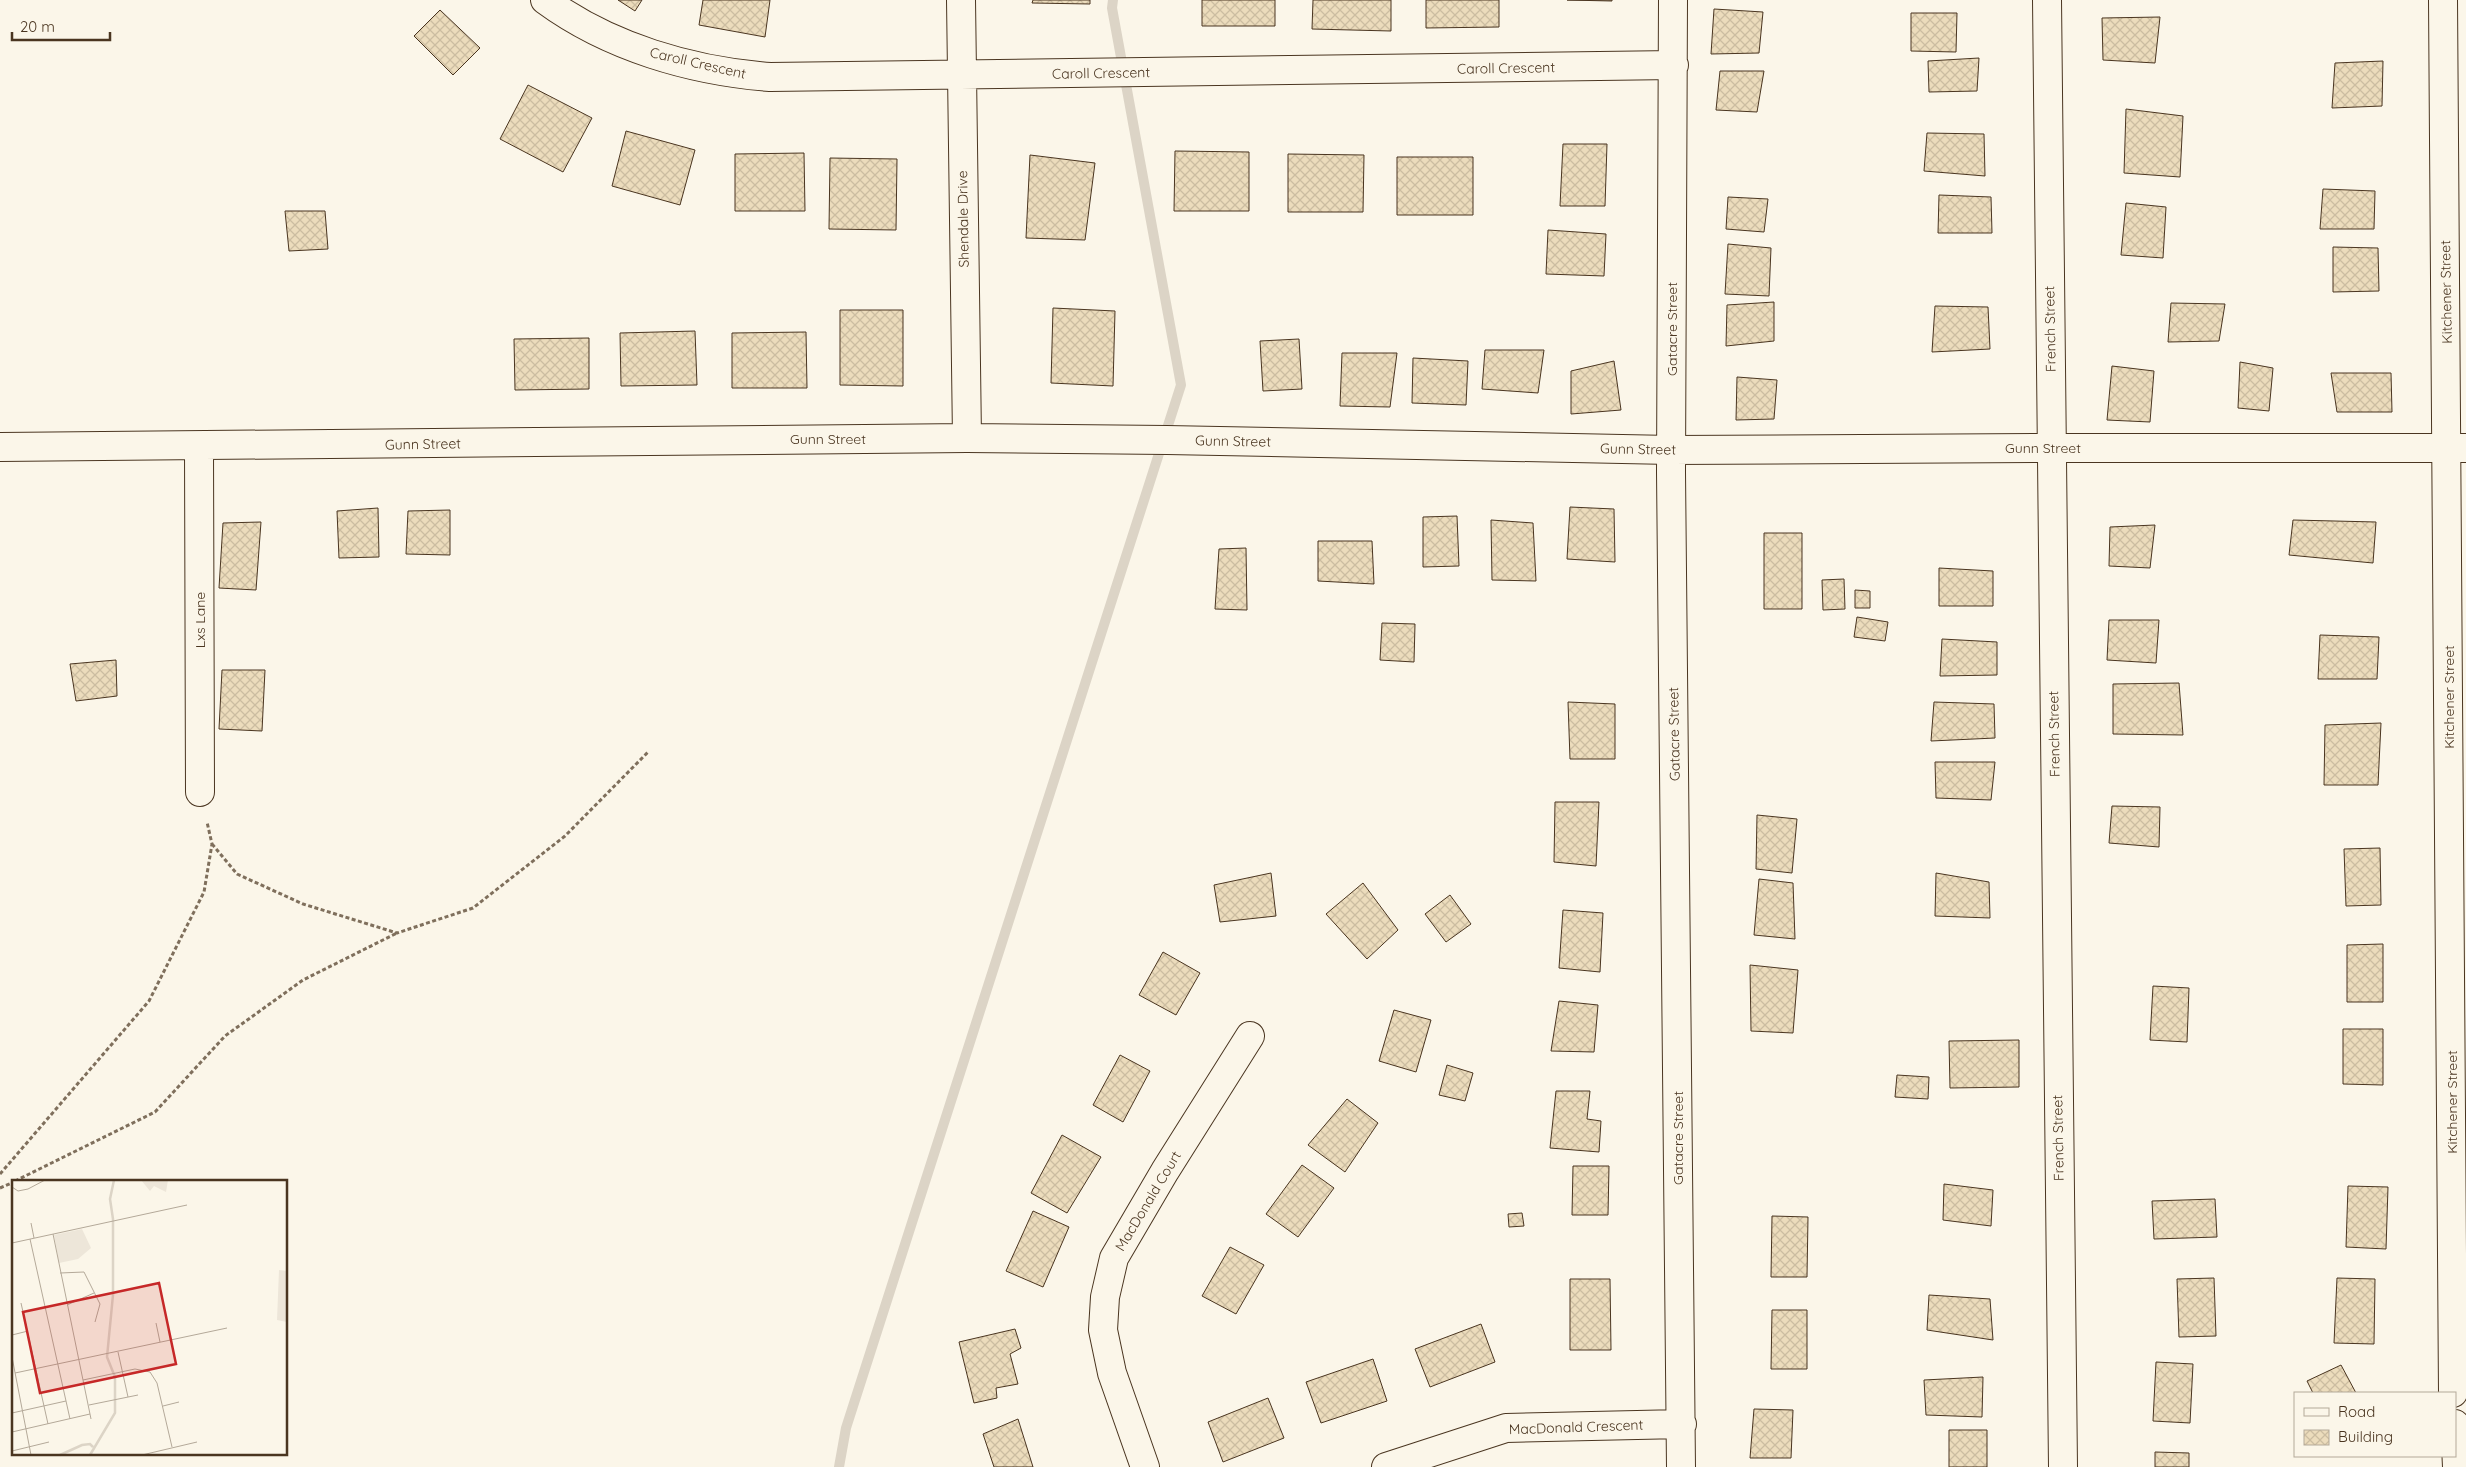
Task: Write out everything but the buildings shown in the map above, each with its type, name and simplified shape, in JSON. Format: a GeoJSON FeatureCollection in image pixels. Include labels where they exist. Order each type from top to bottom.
{"type":"FeatureCollection","features":[{"type":"Feature","properties":{"kind":"street","name":"Caroll Crescent"},"geometry":{"type":"LineString","coordinates":[[545,0],[564,15],[627,45],[664,58],[736,75],[770,77],[846,75],[961,76],[1674,65]]}},
{"type":"Feature","properties":{"kind":"street","name":"Shendale Drive"},"geometry":{"type":"LineString","coordinates":[[961,0],[967,438]]}},
{"type":"Feature","properties":{"kind":"street","name":"Gatacre Street"},"geometry":{"type":"LineString","coordinates":[[1672,0],[1674,65],[1671,450],[1681,1467]]}},
{"type":"Feature","properties":{"kind":"street","name":"French Street"},"geometry":{"type":"LineString","coordinates":[[2047,0],[2063,1467]]}},
{"type":"Feature","properties":{"kind":"street","name":"Kitchener Street"},"geometry":{"type":"LineString","coordinates":[[2443,0],[2457,448],[2459,1120],[2453,1392]]}},
{"type":"Feature","properties":{"kind":"street","name":"Gunn Street"},"geometry":{"type":"LineString","coordinates":[[0,447],[199,447],[967,438],[1671,450],[2457,448]]}},
{"type":"Feature","properties":{"kind":"street","name":"Lxs Lane"},"geometry":{"type":"LineString","coordinates":[[199,447],[200,792]]}},
{"type":"Feature","properties":{"kind":"street","name":"MacDonald Court"},"geometry":{"type":"LineString","coordinates":[[1146,1467],[1112,1373],[1102,1330],[1105,1297],[1114,1258],[1165,1171],[1250,1036]]}},
{"type":"Feature","properties":{"kind":"street","name":"MacDonald Crescent"},"geometry":{"type":"LineString","coordinates":[[1386,1467],[1506,1428],[1682,1424]]}},
{"type":"Feature","properties":{"kind":"street"},"geometry":{"type":"LineString","coordinates":[[2456,1446],[2457,1467]]}},
{"type":"Feature","properties":{"kind":"path"},"geometry":{"type":"LineString","coordinates":[[17,1180],[155,1112],[225,1036],[303,980],[398,933],[473,908],[565,836],[649,751]]}},
{"type":"Feature","properties":{"kind":"path"},"geometry":{"type":"LineString","coordinates":[[0,1174],[149,1001],[204,892],[212,844],[200,792]]}},
{"type":"Feature","properties":{"kind":"path"},"geometry":{"type":"LineString","coordinates":[[212,844],[237,874],[303,904],[398,933]]}},
{"type":"Feature","properties":{"kind":"path"},"geometry":{"type":"LineString","coordinates":[[0,1188],[12,1182]]}},
{"type":"Feature","properties":{"kind":"waterway"},"geometry":{"type":"LineString","coordinates":[[839,1467],[846,1428],[1181,385],[1112,8],[1113,0]]}}]}
